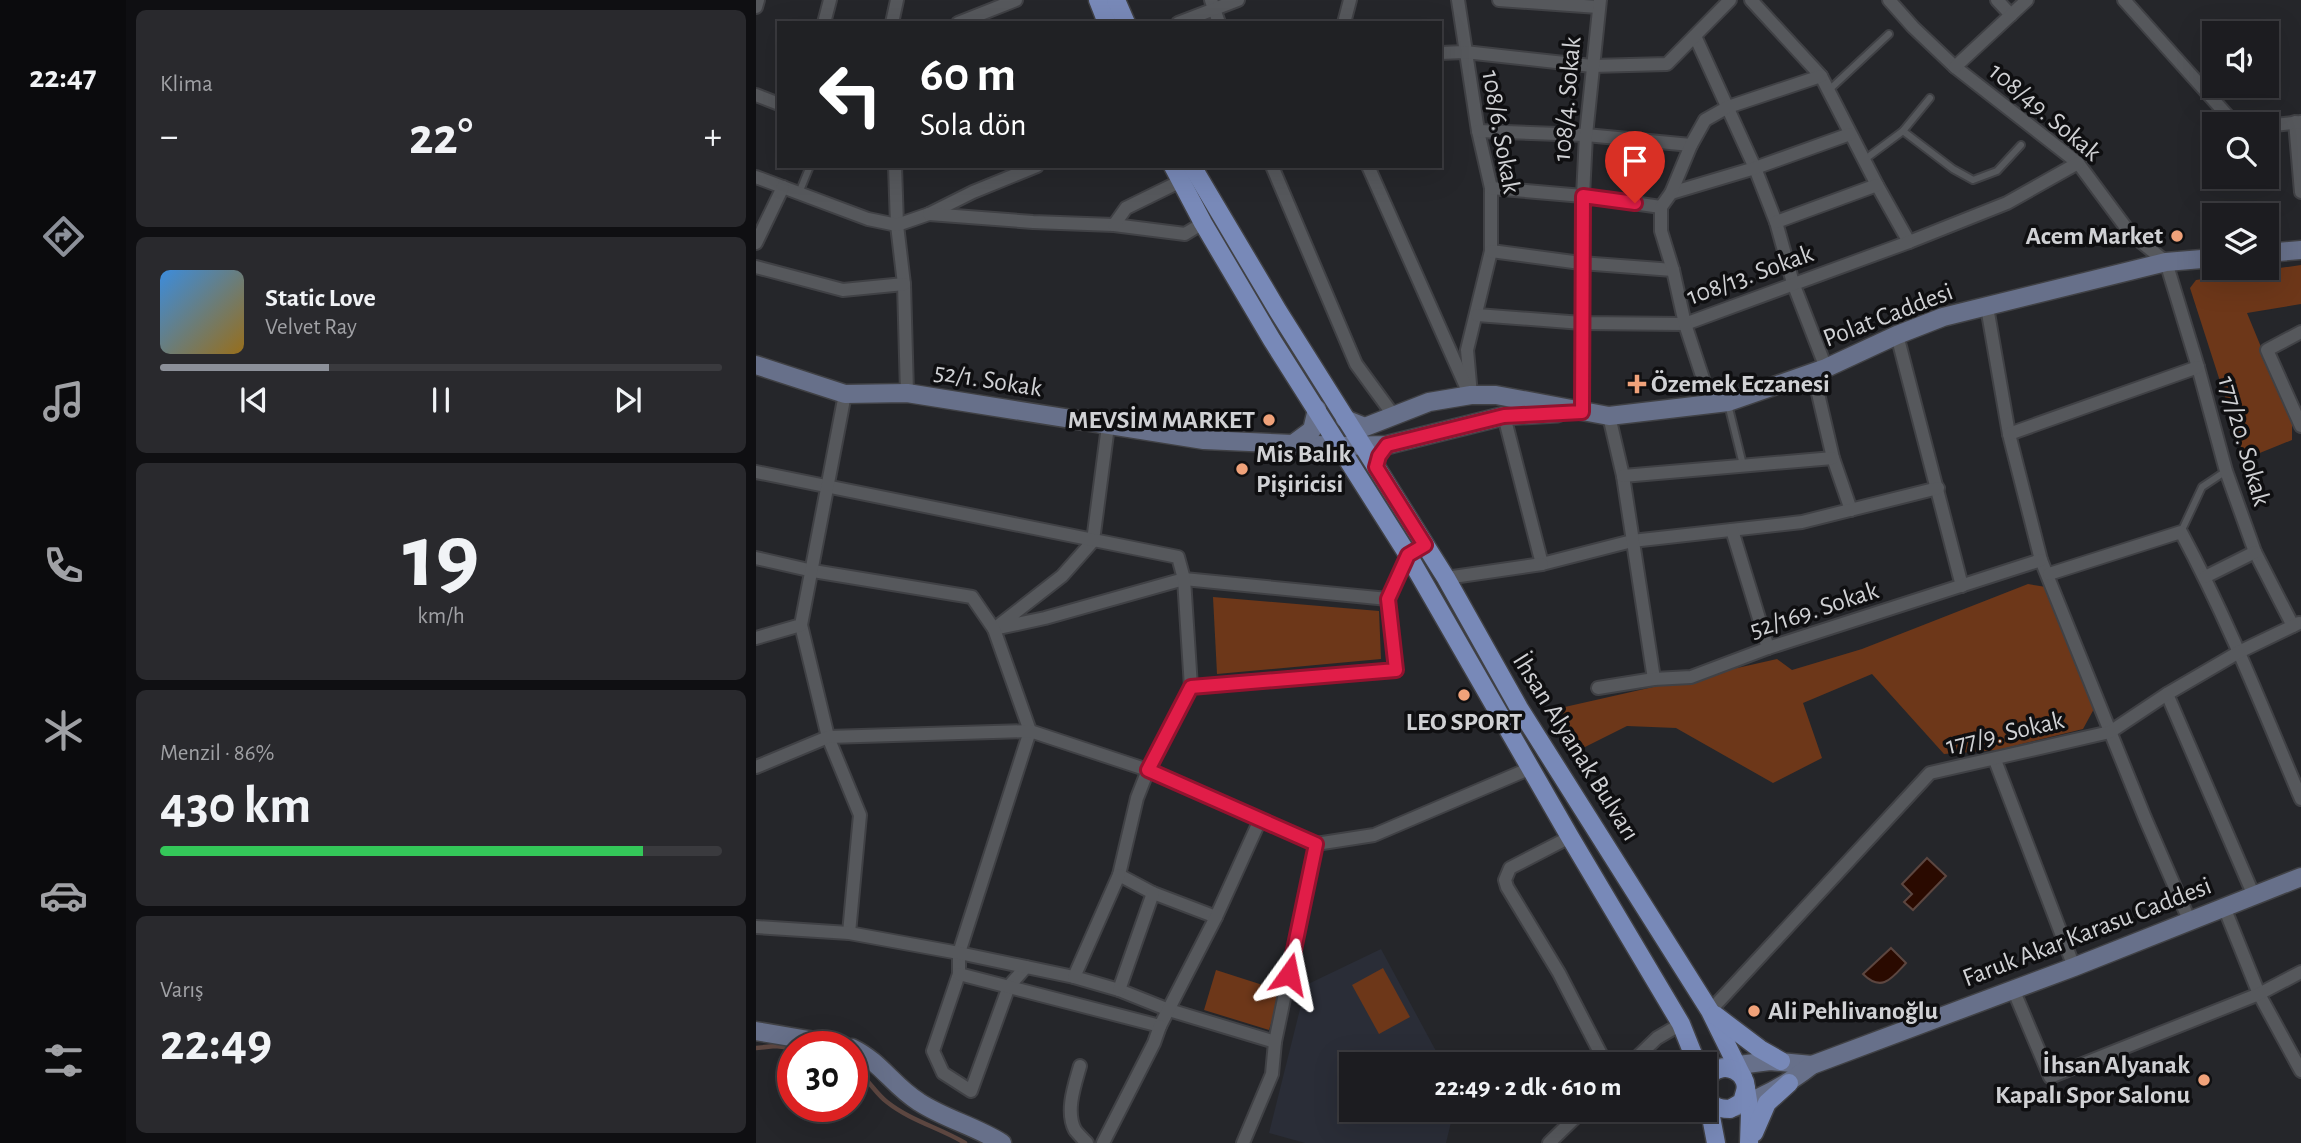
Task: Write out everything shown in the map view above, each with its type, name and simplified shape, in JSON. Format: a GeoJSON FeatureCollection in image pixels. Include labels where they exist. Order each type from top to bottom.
{"type":"FeatureCollection","features":[{"type":"Feature","properties":{"kind":"main road"},"geometry":{"type":"LineString","coordinates":[[1098,0],[1106,21]]}},
{"type":"Feature","properties":{"kind":"main road"},"geometry":{"type":"LineString","coordinates":[[1116,0],[1125,21]]}},
{"type":"Feature","properties":{"kind":"main road"},"geometry":{"type":"LineString","coordinates":[[1193,168],[1356,440]]}},
{"type":"Feature","properties":{"kind":"main road"},"geometry":{"type":"LineString","coordinates":[[1177,174],[1272,340],[1317,409],[1356,440]]}},
{"type":"Feature","properties":{"kind":"main road"},"geometry":{"type":"LineString","coordinates":[[2279,252],[2301,250]]}},
{"type":"Feature","properties":{"kind":"main road","name":"Polat Caddesi"},"geometry":{"type":"LineString","coordinates":[[1356,440],[1394,416],[1429,402],[1471,395],[1496,395],[1609,416],[1719,402],[1819,370],[1943,317],[2166,262],[2202,259]]}},
{"type":"Feature","properties":{"kind":"main road","name":"52/1. Sokak"},"geometry":{"type":"LineString","coordinates":[[756,365],[845,394],[907,393],[1204,440],[1293,444],[1356,440]]}},
{"type":"Feature","properties":{"kind":"main road"},"geometry":{"type":"LineString","coordinates":[[1293,444],[1312,430],[1317,409]]}},
{"type":"Feature","properties":{"kind":"main road","name":"Polat Caddesi"},"geometry":{"type":"LineString","coordinates":[[1356,440],[1387,445],[1504,416],[1582,412]]}},
{"type":"Feature","properties":{"kind":"main road","name":"İhsan Alyanak Bulvarı"},"geometry":{"type":"LineString","coordinates":[[1356,440],[1354,467],[1681,1024],[1692,1052]]}},
{"type":"Feature","properties":{"kind":"main road","name":"İhsan Alyanak Bulvarı"},"geometry":{"type":"LineString","coordinates":[[1356,440],[1446,578],[1519,708],[1710,1011],[1739,1080],[1750,1143]]}},
{"type":"Feature","properties":{"kind":"main road"},"geometry":{"type":"LineString","coordinates":[[1376,467],[1379,456],[1387,445]]}},
{"type":"Feature","properties":{"kind":"main road","name":"Faruk Akar Karasu Caddesi"},"geometry":{"type":"LineString","coordinates":[[1739,1080],[1769,1094],[1812,1065],[2074,967],[2301,877]]}},
{"type":"Feature","properties":{"kind":"main road"},"geometry":{"type":"LineString","coordinates":[[1710,1011],[1760,1049],[1781,1061]]}},
{"type":"Feature","properties":{"kind":"main road"},"geometry":{"type":"LineString","coordinates":[[756,1031],[777,1035]]}},
{"type":"Feature","properties":{"kind":"main road"},"geometry":{"type":"LineString","coordinates":[[868,1058],[877,1063],[903,1091],[919,1102],[1002,1143]]}},
{"type":"Feature","properties":{"kind":"main road","name":"Faruk Akar Karasu Caddesi"},"geometry":{"type":"LineString","coordinates":[[1717,1104],[1722,1109],[1730,1109],[1739,1080],[1781,1061],[1812,1065]]}},
{"type":"Feature","properties":{"kind":"main road"},"geometry":{"type":"LineString","coordinates":[[1717,1071],[1739,1080]]}},
{"type":"Feature","properties":{"kind":"main road"},"geometry":{"type":"LineString","coordinates":[[1750,1143],[1762,1110],[1788,1083]]}},
{"type":"Feature","properties":{"kind":"main road"},"geometry":{"type":"LineString","coordinates":[[1712,1122],[1716,1143]]}},
{"type":"Feature","properties":{"kind":"street"},"geometry":{"type":"LineString","coordinates":[[756,7],[758,0]]}},
{"type":"Feature","properties":{"kind":"street"},"geometry":{"type":"LineString","coordinates":[[825,21],[830,0]]}},
{"type":"Feature","properties":{"kind":"street"},"geometry":{"type":"LineString","coordinates":[[893,21],[898,0]]}},
{"type":"Feature","properties":{"kind":"street"},"geometry":{"type":"LineString","coordinates":[[963,21],[1016,0]]}},
{"type":"Feature","properties":{"kind":"street"},"geometry":{"type":"LineString","coordinates":[[1182,21],[1213,5],[1238,0]]}},
{"type":"Feature","properties":{"kind":"street"},"geometry":{"type":"LineString","coordinates":[[1345,21],[1350,0]]}},
{"type":"Feature","properties":{"kind":"street","name":"108/6. Sokak"},"geometry":{"type":"LineString","coordinates":[[1458,0],[1478,131],[1491,188],[1491,251],[1466,350],[1471,395]]}},
{"type":"Feature","properties":{"kind":"street"},"geometry":{"type":"LineString","coordinates":[[1499,0],[1599,3]]}},
{"type":"Feature","properties":{"kind":"street"},"geometry":{"type":"LineString","coordinates":[[1442,53],[1465,52],[1592,66],[1667,64],[1730,0]]}},
{"type":"Feature","properties":{"kind":"street"},"geometry":{"type":"LineString","coordinates":[[1751,0],[1821,76],[1909,242]]}},
{"type":"Feature","properties":{"kind":"street","name":"108/49. Sokak"},"geometry":{"type":"LineString","coordinates":[[1889,0],[1955,67],[2078,163],[2130,233],[2166,262]]}},
{"type":"Feature","properties":{"kind":"street"},"geometry":{"type":"LineString","coordinates":[[1997,0],[2011,15]]}},
{"type":"Feature","properties":{"kind":"street"},"geometry":{"type":"LineString","coordinates":[[1955,67],[2027,0]]}},
{"type":"Feature","properties":{"kind":"street"},"geometry":{"type":"LineString","coordinates":[[2124,0],[2224,112]]}},
{"type":"Feature","properties":{"kind":"street","name":"108/4. Sokak"},"geometry":{"type":"LineString","coordinates":[[1582,412],[1583,196],[1599,3]]}},
{"type":"Feature","properties":{"kind":"street"},"geometry":{"type":"LineString","coordinates":[[1695,36],[1755,168],[1776,222],[1819,370],[1833,458],[1851,510]]}},
{"type":"Feature","properties":{"kind":"street"},"geometry":{"type":"LineString","coordinates":[[1719,402],[1685,324],[1661,231],[1661,206],[1671,193],[1691,145],[1705,120],[1728,107],[1821,76]]}},
{"type":"Feature","properties":{"kind":"street"},"geometry":{"type":"LineString","coordinates":[[756,95],[777,103]]}},
{"type":"Feature","properties":{"kind":"street"},"geometry":{"type":"LineString","coordinates":[[2279,124],[2298,122],[2301,192]]}},
{"type":"Feature","properties":{"kind":"street"},"geometry":{"type":"LineString","coordinates":[[1478,131],[1586,135],[1691,145]]}},
{"type":"Feature","properties":{"kind":"street"},"geometry":{"type":"LineString","coordinates":[[1671,193],[1755,168],[1850,134]]}},
{"type":"Feature","properties":{"kind":"street","name":"108/13. Sokak"},"geometry":{"type":"LineString","coordinates":[[1477,314],[1581,323],[1685,324],[2007,203],[2078,163]]}},
{"type":"Feature","properties":{"kind":"street"},"geometry":{"type":"LineString","coordinates":[[895,168],[897,225],[904,284],[907,393]]}},
{"type":"Feature","properties":{"kind":"street"},"geometry":{"type":"LineString","coordinates":[[756,177],[867,219],[897,225],[929,214],[1032,168]]}},
{"type":"Feature","properties":{"kind":"street"},"geometry":{"type":"LineString","coordinates":[[1273,168],[1356,364],[1394,416]]}},
{"type":"Feature","properties":{"kind":"street"},"geometry":{"type":"LineString","coordinates":[[1369,168],[1471,395]]}},
{"type":"Feature","properties":{"kind":"street"},"geometry":{"type":"LineString","coordinates":[[1114,225],[1126,208],[1177,174]]}},
{"type":"Feature","properties":{"kind":"street"},"geometry":{"type":"LineString","coordinates":[[1776,222],[1877,185]]}},
{"type":"Feature","properties":{"kind":"street"},"geometry":{"type":"LineString","coordinates":[[756,243],[783,187]]}},
{"type":"Feature","properties":{"kind":"street"},"geometry":{"type":"LineString","coordinates":[[1491,188],[1661,206]]}},
{"type":"Feature","properties":{"kind":"street"},"geometry":{"type":"LineString","coordinates":[[929,214],[1114,225],[1185,234],[1203,223]]}},
{"type":"Feature","properties":{"kind":"street"},"geometry":{"type":"LineString","coordinates":[[1491,251],[1581,263],[1673,270]]}},
{"type":"Feature","properties":{"kind":"street","name":"177/20. Sokak"},"geometry":{"type":"LineString","coordinates":[[2166,262],[2226,471],[2255,552],[2297,624]]}},
{"type":"Feature","properties":{"kind":"street"},"geometry":{"type":"LineString","coordinates":[[756,267],[843,290],[904,284]]}},
{"type":"Feature","properties":{"kind":"street"},"geometry":{"type":"LineString","coordinates":[[1987,307],[2009,434],[2041,560],[2190,922]]}},
{"type":"Feature","properties":{"kind":"street"},"geometry":{"type":"LineString","coordinates":[[2301,332],[2266,350],[2301,426]]}},
{"type":"Feature","properties":{"kind":"street"},"geometry":{"type":"LineString","coordinates":[[1897,335],[1962,586]]}},
{"type":"Feature","properties":{"kind":"street"},"geometry":{"type":"LineString","coordinates":[[2009,434],[2198,367]]}},
{"type":"Feature","properties":{"kind":"street"},"geometry":{"type":"LineString","coordinates":[[845,394],[801,625],[828,737],[860,815],[849,933]]}},
{"type":"Feature","properties":{"kind":"street"},"geometry":{"type":"LineString","coordinates":[[1504,416],[1542,564]]}},
{"type":"Feature","properties":{"kind":"street"},"geometry":{"type":"LineString","coordinates":[[1609,416],[1623,476],[1654,679]]}},
{"type":"Feature","properties":{"kind":"street"},"geometry":{"type":"LineString","coordinates":[[994,629],[1062,576],[1093,541],[1108,426]]}},
{"type":"Feature","properties":{"kind":"street"},"geometry":{"type":"LineString","coordinates":[[1623,476],[1833,458]]}},
{"type":"Feature","properties":{"kind":"street"},"geometry":{"type":"LineString","coordinates":[[756,472],[1178,558],[1184,579],[1191,687],[1148,770],[1137,798],[1119,876],[1073,976]]}},
{"type":"Feature","properties":{"kind":"street"},"geometry":{"type":"LineString","coordinates":[[1446,578],[1542,564],[1632,541],[1802,522],[1938,488]]}},
{"type":"Feature","properties":{"kind":"street"},"geometry":{"type":"LineString","coordinates":[[1732,530],[1768,648]]}},
{"type":"Feature","properties":{"kind":"street"},"geometry":{"type":"LineString","coordinates":[[2049,575],[2181,532],[2239,652],[2301,799]]}},
{"type":"Feature","properties":{"kind":"street"},"geometry":{"type":"LineString","coordinates":[[1191,687],[1396,670],[1388,599],[1408,555],[1425,545]]}},
{"type":"Feature","properties":{"kind":"street"},"geometry":{"type":"LineString","coordinates":[[2205,577],[2255,552]]}},
{"type":"Feature","properties":{"kind":"street"},"geometry":{"type":"LineString","coordinates":[[756,558],[813,571],[972,597],[994,629],[1030,732],[959,953],[959,974],[933,1051],[943,1073],[971,1091],[1009,986],[1026,967]]}},
{"type":"Feature","properties":{"kind":"street","name":"52/169. Sokak"},"geometry":{"type":"LineString","coordinates":[[1598,688],[1654,679],[1691,677],[1768,648],[2041,560]]}},
{"type":"Feature","properties":{"kind":"street"},"geometry":{"type":"LineString","coordinates":[[994,629],[1045,618],[1184,579],[1388,599]]}},
{"type":"Feature","properties":{"kind":"street","name":"177/9. Sokak"},"geometry":{"type":"LineString","coordinates":[[1710,1011],[1930,773],[2110,732],[2167,694],[2239,652],[2297,624]]}},
{"type":"Feature","properties":{"kind":"street"},"geometry":{"type":"LineString","coordinates":[[756,638],[801,625]]}},
{"type":"Feature","properties":{"kind":"street"},"geometry":{"type":"LineString","coordinates":[[2167,694],[2254,895]]}},
{"type":"Feature","properties":{"kind":"street"},"geometry":{"type":"LineString","coordinates":[[756,766],[828,737],[1030,732],[1148,770],[1316,844],[1374,835],[1531,768]]}},
{"type":"Feature","properties":{"kind":"street"},"geometry":{"type":"LineString","coordinates":[[1995,760],[2074,967]]}},
{"type":"Feature","properties":{"kind":"street"},"geometry":{"type":"LineString","coordinates":[[1103,1143],[1216,917],[1260,820]]}},
{"type":"Feature","properties":{"kind":"street"},"geometry":{"type":"LineString","coordinates":[[1570,837],[1510,867],[1505,880],[1559,973],[1600,1052]]}},
{"type":"Feature","properties":{"kind":"street"},"geometry":{"type":"LineString","coordinates":[[1243,1143],[1272,1074],[1275,1042],[1316,844]]}},
{"type":"Feature","properties":{"kind":"street"},"geometry":{"type":"LineString","coordinates":[[1119,876],[1153,893],[1216,917]]}},
{"type":"Feature","properties":{"kind":"street"},"geometry":{"type":"LineString","coordinates":[[1119,990],[1153,893]]}},
{"type":"Feature","properties":{"kind":"street"},"geometry":{"type":"LineString","coordinates":[[2224,907],[2259,994],[2301,1070]]}},
{"type":"Feature","properties":{"kind":"street"},"geometry":{"type":"LineString","coordinates":[[756,927],[849,933],[1073,976],[1119,990],[1169,1010],[1275,1042]]}},
{"type":"Feature","properties":{"kind":"street"},"geometry":{"type":"LineString","coordinates":[[2013,989],[2050,1077],[2259,994],[2301,972]]}},
{"type":"Feature","properties":{"kind":"street"},"geometry":{"type":"LineString","coordinates":[[959,974],[1160,1026]]}},
{"type":"Feature","properties":{"kind":"street"},"geometry":{"type":"LineString","coordinates":[[1642,1052],[1657,1038],[1681,1024]]}},
{"type":"Feature","properties":{"kind":"street"},"geometry":{"type":"LineString","coordinates":[[1080,1066],[1073,1090],[1071,1112],[1075,1130],[1087,1143]]}},
{"type":"Feature","properties":{"kind":"street"},"geometry":{"type":"LineString","coordinates":[[1549,1143],[1571,1122]]}},
{"type":"Feature","properties":{"kind":"lane"},"geometry":{"type":"LineString","coordinates":[[1828,90],[1889,34]]}},
{"type":"Feature","properties":{"kind":"lane"},"geometry":{"type":"LineString","coordinates":[[1864,160],[1903,131],[1930,98]]}},
{"type":"Feature","properties":{"kind":"lane"},"geometry":{"type":"LineString","coordinates":[[1903,131],[1953,169],[1973,180],[1997,171],[2021,145]]}},
{"type":"Feature","properties":{"kind":"lane"},"geometry":{"type":"LineString","coordinates":[[799,193],[809,168]]}},
{"type":"Feature","properties":{"kind":"lane"},"geometry":{"type":"LineString","coordinates":[[1719,402],[1743,466]]}},
{"type":"Feature","properties":{"kind":"lane"},"geometry":{"type":"LineString","coordinates":[[2181,532],[2202,487],[2226,471]]}},
{"type":"Feature","properties":{"kind":"shaded area"},"geometry":{"type":"Polygon","coordinates":[[[2301,265],[2301,304],[2247,313],[2292,422],[2292,440],[2245,459],[2190,288],[2196,280],[2202,279],[2279,280],[2279,268],[2301,265]]]}},
{"type":"Feature","properties":{"kind":"shaded area"},"geometry":{"type":"Polygon","coordinates":[[[2028,584],[2046,587],[2095,707],[2083,729],[1998,750],[1944,754],[1872,674],[1803,703],[1822,758],[1773,783],[1676,728],[1627,726],[1571,754],[1547,711],[1777,659],[1792,670],[1862,649],[2028,584]]]}},
{"type":"Feature","properties":{"kind":"shaded area"},"geometry":{"type":"Polygon","coordinates":[[[1213,597],[1379,611],[1381,659],[1217,674],[1213,597]]]}},
{"type":"Feature","properties":{"kind":"shaded area"},"geometry":{"type":"Polygon","coordinates":[[[1927,858],[1946,876],[1913,910],[1904,902],[1912,894],[1902,884],[1927,858]]]}},
{"type":"Feature","properties":{"kind":"shaded area"},"geometry":{"type":"Polygon","coordinates":[[[1891,948],[1906,963],[1886,981],[1881,983],[1870,980],[1863,974],[1891,948]]]}},
{"type":"Feature","properties":{"kind":"shaded area"},"geometry":{"type":"Polygon","coordinates":[[[1381,949],[1437,1052],[1339,1052],[1339,1122],[1451,1122],[1446,1143],[1305,1143],[1269,1133],[1306,985],[1381,949]]]}},
{"type":"Feature","properties":{"kind":"shaded area"},"geometry":{"type":"Polygon","coordinates":[[[1383,968],[1410,1017],[1379,1034],[1352,985],[1383,968]]]}},
{"type":"Feature","properties":{"kind":"shaded area"},"geometry":{"type":"Polygon","coordinates":[[[1216,970],[1281,991],[1269,1030],[1204,1010],[1216,970]]]}},
{"type":"Feature","properties":{"kind":"waterway"},"geometry":{"type":"LineString","coordinates":[[756,1048],[777,1046]]}},
{"type":"Feature","properties":{"kind":"waterway"},"geometry":{"type":"LineString","coordinates":[[868,1082],[896,1109],[965,1143]]}},
{"type":"Feature","properties":{"kind":"place","name":"Acem Market"},"geometry":{"type":"Point","coordinates":[2177,236]}},
{"type":"Feature","properties":{"kind":"place","name":"Özemek Eczanesi"},"geometry":{"type":"Point","coordinates":[1637,384]}},
{"type":"Feature","properties":{"kind":"place","name":"MEVSİM MARKET"},"geometry":{"type":"Point","coordinates":[1269,420]}},
{"type":"Feature","properties":{"kind":"place","name":"Mis Balık Pişiricisi"},"geometry":{"type":"Point","coordinates":[1242,469]}},
{"type":"Feature","properties":{"kind":"place","name":"LEO SPORT"},"geometry":{"type":"Point","coordinates":[1464,695]}},
{"type":"Feature","properties":{"kind":"place","name":"Ali Pehlivanoğlu"},"geometry":{"type":"Point","coordinates":[1754,1011]}},
{"type":"Feature","properties":{"kind":"place","name":"İhsan Alyanak Kapalı Spor Salonu"},"geometry":{"type":"Point","coordinates":[2204,1080]}},
{"type":"Feature","properties":{"kind":"route"},"geometry":{"type":"LineString","coordinates":[[1289,974],[1316,844],[1148,770],[1191,687],[1396,670],[1388,599],[1408,555],[1425,545],[1376,467],[1379,456],[1387,445],[1504,416],[1582,412],[1583,196],[1635,203]]}}]}
